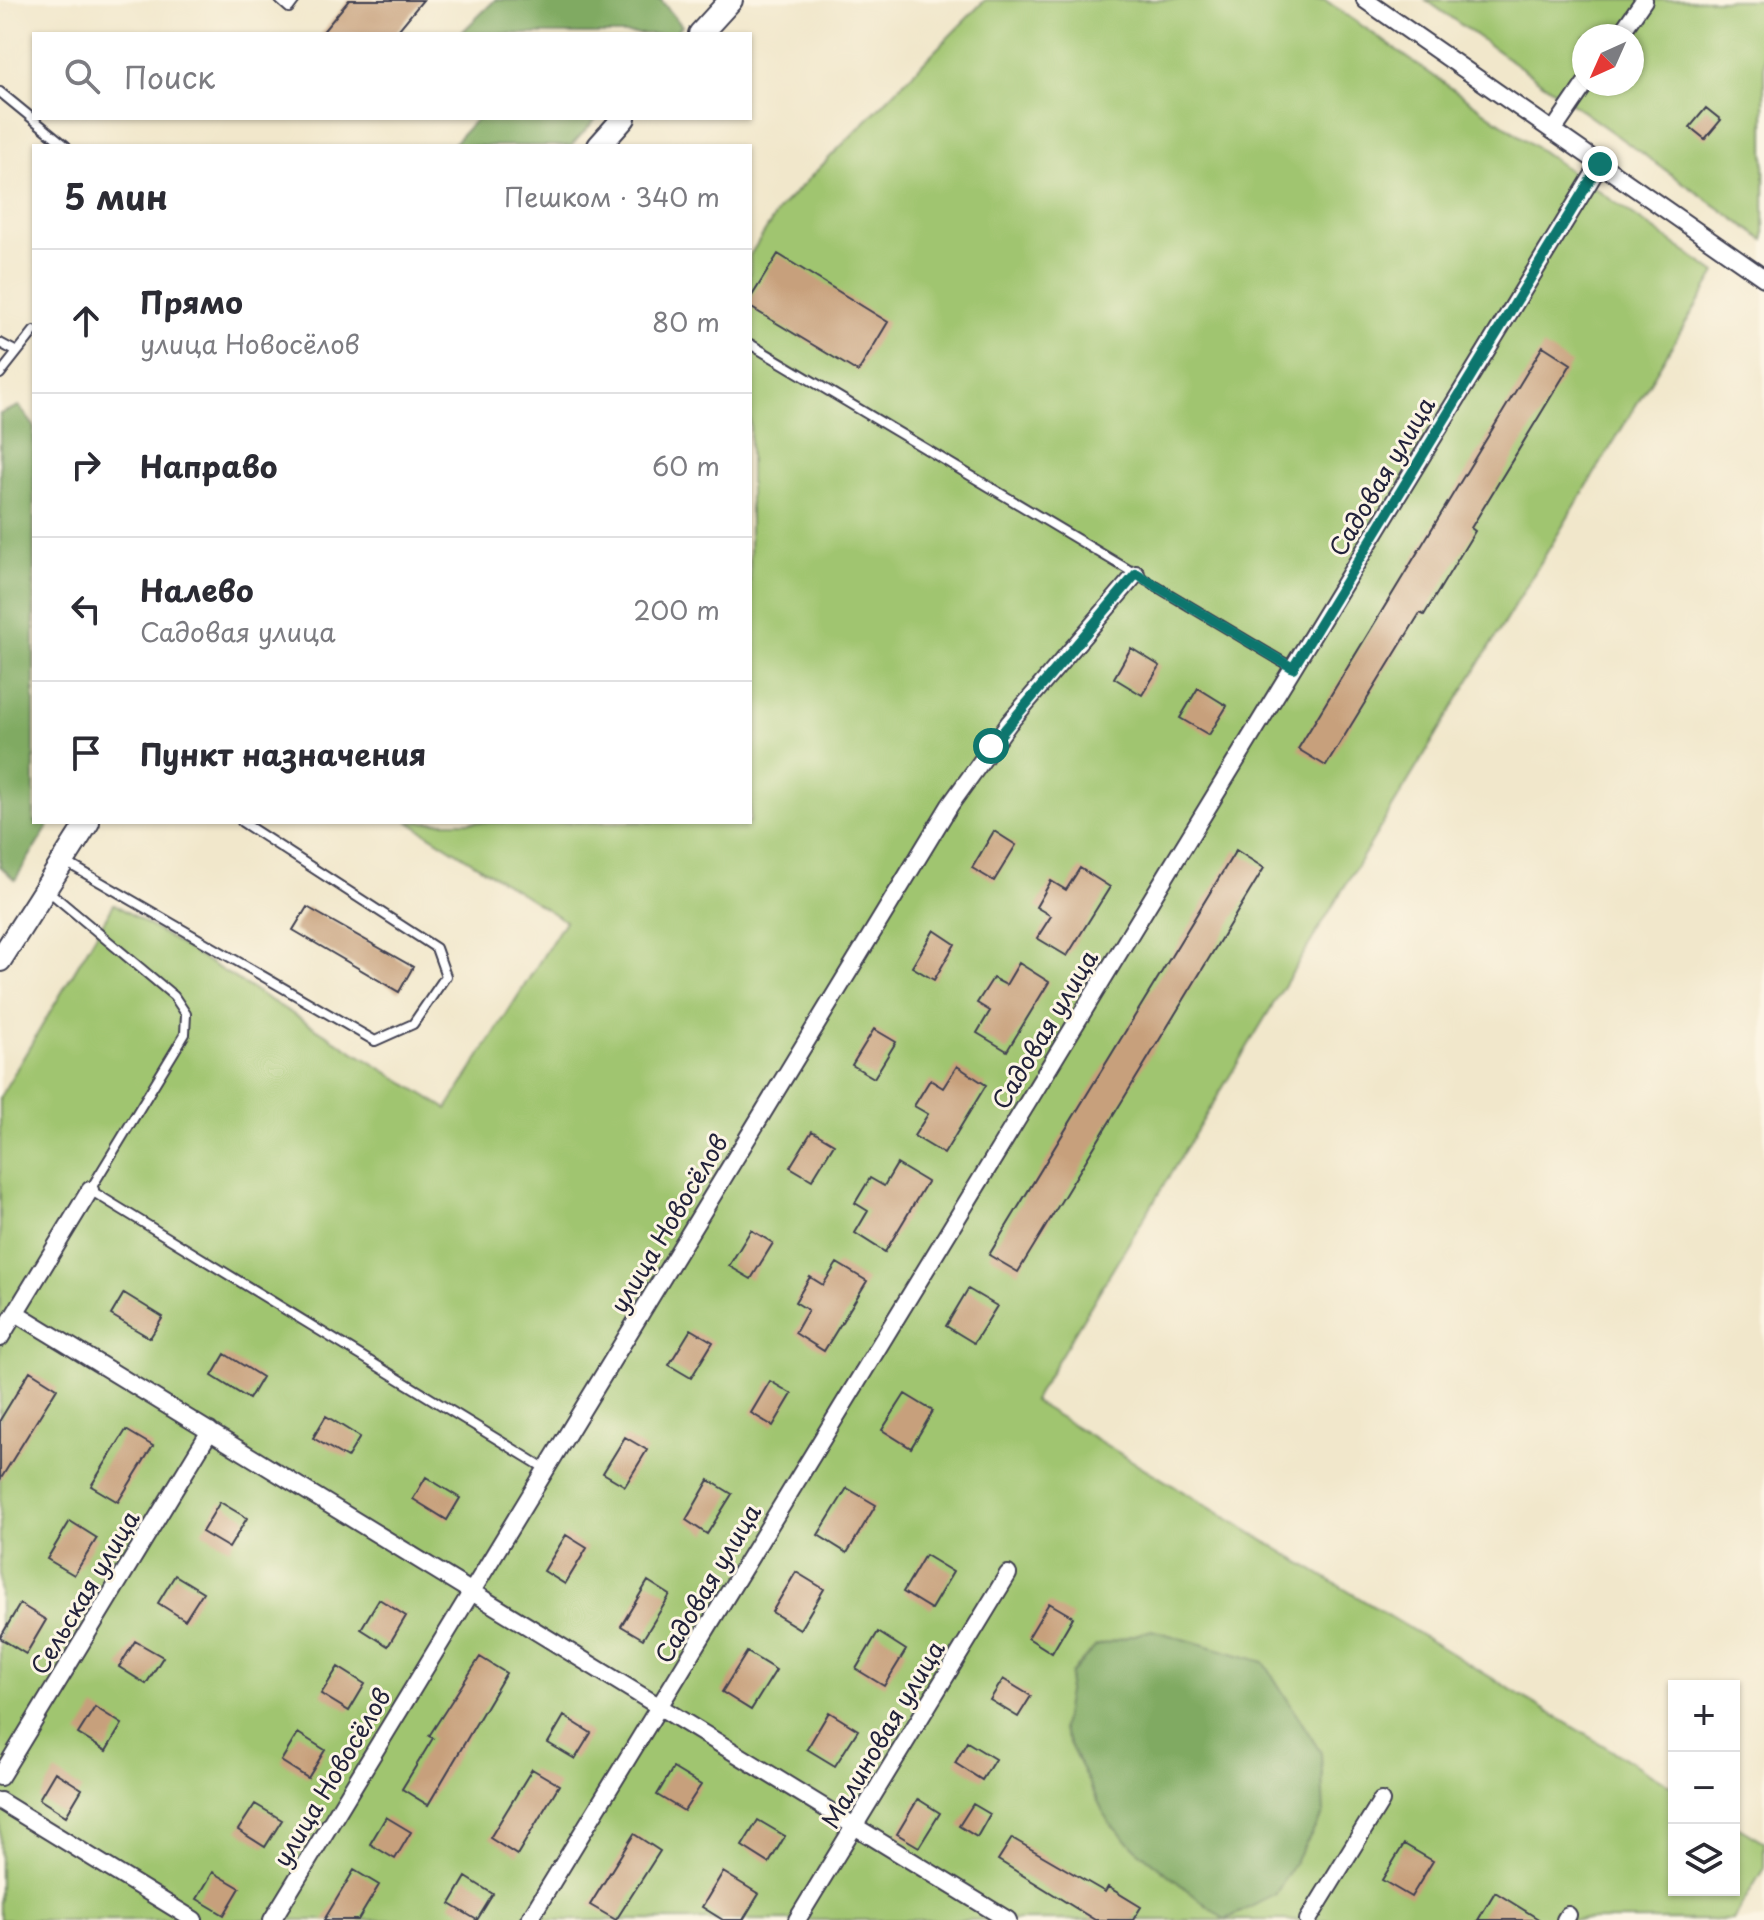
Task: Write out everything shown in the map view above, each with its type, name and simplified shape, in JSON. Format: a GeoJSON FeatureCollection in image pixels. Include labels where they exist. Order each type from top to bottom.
{"type":"FeatureCollection","features":[{"type":"Feature","properties":{"kind":"main road"},"geometry":{"type":"LineString","coordinates":[[702,32],[731,0]]}},
{"type":"Feature","properties":{"kind":"main road"},"geometry":{"type":"LineString","coordinates":[[601,144],[622,120]]}},
{"type":"Feature","properties":{"kind":"main road"},"geometry":{"type":"LineString","coordinates":[[0,960],[87,824]]}},
{"type":"Feature","properties":{"kind":"street"},"geometry":{"type":"LineString","coordinates":[[1365,0],[1764,278]]}},
{"type":"Feature","properties":{"kind":"street"},"geometry":{"type":"LineString","coordinates":[[1627,24],[1644,0]]}},
{"type":"Feature","properties":{"kind":"street"},"geometry":{"type":"LineString","coordinates":[[1553,131],[1577,96]]}},
{"type":"Feature","properties":{"kind":"street","name":"Садовая улица"},"geometry":{"type":"LineString","coordinates":[[529,1920],[1600,164]]}},
{"type":"Feature","properties":{"kind":"street","name":"улица Новосёлов"},"geometry":{"type":"LineString","coordinates":[[272,1920],[950,805],[1009,723],[1136,574]]}},
{"type":"Feature","properties":{"kind":"street"},"geometry":{"type":"LineString","coordinates":[[0,1338],[90,1190]]}},
{"type":"Feature","properties":{"kind":"street"},"geometry":{"type":"LineString","coordinates":[[16,1313],[1008,1920]]}},
{"type":"Feature","properties":{"kind":"street","name":"Сельская улица"},"geometry":{"type":"LineString","coordinates":[[0,1777],[210,1431]]}},
{"type":"Feature","properties":{"kind":"street","name":"Малиновая улица"},"geometry":{"type":"LineString","coordinates":[[797,1920],[1008,1574]]}},
{"type":"Feature","properties":{"kind":"street"},"geometry":{"type":"LineString","coordinates":[[0,1801],[194,1920]]}},
{"type":"Feature","properties":{"kind":"street"},"geometry":{"type":"LineString","coordinates":[[1308,1920],[1381,1801]]}},
{"type":"Feature","properties":{"kind":"lane"},"geometry":{"type":"LineString","coordinates":[[280,0],[289,8],[295,0]]}},
{"type":"Feature","properties":{"kind":"lane"},"geometry":{"type":"LineString","coordinates":[[0,92],[32,118]]}},
{"type":"Feature","properties":{"kind":"lane"},"geometry":{"type":"LineString","coordinates":[[34,120],[64,144]]}},
{"type":"Feature","properties":{"kind":"lane"},"geometry":{"type":"LineString","coordinates":[[0,374],[32,333]]}},
{"type":"Feature","properties":{"kind":"lane"},"geometry":{"type":"LineString","coordinates":[[0,343],[17,352]]}},
{"type":"Feature","properties":{"kind":"lane"},"geometry":{"type":"LineString","coordinates":[[752,345],[1293,668]]}},
{"type":"Feature","properties":{"kind":"lane"},"geometry":{"type":"LineString","coordinates":[[63,861],[375,1041],[413,1024],[446,976],[436,948],[245,824]]}},
{"type":"Feature","properties":{"kind":"lane"},"geometry":{"type":"LineString","coordinates":[[46,888],[174,996],[186,1014],[185,1034],[90,1190],[546,1469]]}},
{"type":"Feature","properties":{"kind":"green space"},"geometry":{"type":"Polygon","coordinates":[[[495,0],[661,0],[682,26],[676,32],[462,32],[495,0]]]}},
{"type":"Feature","properties":{"kind":"green space"},"geometry":{"type":"Polygon","coordinates":[[[985,0],[1325,0],[1716,273],[1033,1401],[1668,1784],[1668,1896],[1740,1896],[1740,1828],[1764,1842],[1764,1868],[1733,1920],[0,1920],[0,1097],[114,904],[447,1109],[565,921],[412,824],[752,824],[752,252],[780,208],[985,0]]]}},
{"type":"Feature","properties":{"kind":"green space"},"geometry":{"type":"Polygon","coordinates":[[[1426,0],[1764,0],[1764,240],[1426,0]]]}},
{"type":"Feature","properties":{"kind":"green space"},"geometry":{"type":"Polygon","coordinates":[[[475,120],[595,120],[573,144],[453,144],[475,120]]]}},
{"type":"Feature","properties":{"kind":"green space"},"geometry":{"type":"Polygon","coordinates":[[[19,406],[32,423],[32,824],[50,824],[15,880],[0,866],[0,414],[19,406]]]}},
{"type":"Feature","properties":{"kind":"green space"},"geometry":{"type":"Polygon","coordinates":[[[1152,1630],[1264,1662],[1321,1753],[1324,1813],[1275,1895],[1225,1920],[1136,1849],[1109,1823],[1062,1729],[1071,1673],[1096,1646],[1152,1630]]]}},
{"type":"Feature","properties":{"kind":"building"},"geometry":{"type":"Polygon","coordinates":[[[349,0],[423,0],[397,32],[323,32],[349,0]]]}},
{"type":"Feature","properties":{"kind":"building"},"geometry":{"type":"Polygon","coordinates":[[[1706,108],[1721,120],[1705,139],[1690,127],[1706,108]]]}},
{"type":"Feature","properties":{"kind":"building"},"geometry":{"type":"Polygon","coordinates":[[[778,254],[888,322],[858,372],[752,308],[752,296],[778,254]]]}},
{"type":"Feature","properties":{"kind":"building"},"geometry":{"type":"Polygon","coordinates":[[[1543,346],[1571,364],[1471,528],[1475,531],[1424,615],[1420,613],[1326,766],[1298,749],[1543,346]]]}},
{"type":"Feature","properties":{"kind":"building"},"geometry":{"type":"Polygon","coordinates":[[[1131,648],[1160,666],[1142,695],[1114,678],[1131,648]]]}},
{"type":"Feature","properties":{"kind":"building"},"geometry":{"type":"Polygon","coordinates":[[[1198,688],[1227,706],[1209,735],[1180,718],[1198,688]]]}},
{"type":"Feature","properties":{"kind":"building"},"geometry":{"type":"Polygon","coordinates":[[[994,831],[1016,845],[994,881],[972,868],[994,831]]]}},
{"type":"Feature","properties":{"kind":"building"},"geometry":{"type":"Polygon","coordinates":[[[1236,850],[1264,868],[1018,1272],[989,1255],[1236,850]]]}},
{"type":"Feature","properties":{"kind":"building"},"geometry":{"type":"Polygon","coordinates":[[[1080,868],[1110,887],[1067,956],[1037,938],[1051,916],[1036,907],[1051,881],[1066,890],[1080,868]]]}},
{"type":"Feature","properties":{"kind":"building"},"geometry":{"type":"Polygon","coordinates":[[[307,907],[413,967],[399,992],[293,930],[307,907]]]}},
{"type":"Feature","properties":{"kind":"building"},"geometry":{"type":"Polygon","coordinates":[[[934,930],[955,944],[934,980],[912,967],[934,930]]]}},
{"type":"Feature","properties":{"kind":"building"},"geometry":{"type":"Polygon","coordinates":[[[1019,963],[1049,982],[1007,1051],[977,1033],[990,1011],[977,1003],[993,978],[1006,985],[1019,963]]]}},
{"type":"Feature","properties":{"kind":"building"},"geometry":{"type":"Polygon","coordinates":[[[874,1029],[896,1042],[874,1078],[852,1065],[874,1029]]]}},
{"type":"Feature","properties":{"kind":"building"},"geometry":{"type":"Polygon","coordinates":[[[957,1066],[986,1085],[944,1154],[914,1136],[928,1114],[914,1106],[930,1080],[943,1088],[957,1066]]]}},
{"type":"Feature","properties":{"kind":"building"},"geometry":{"type":"Polygon","coordinates":[[[812,1131],[834,1144],[812,1180],[790,1167],[812,1131]]]}},
{"type":"Feature","properties":{"kind":"building"},"geometry":{"type":"Polygon","coordinates":[[[897,1164],[927,1182],[885,1252],[855,1233],[868,1211],[855,1203],[870,1178],[884,1186],[897,1164]]]}},
{"type":"Feature","properties":{"kind":"building"},"geometry":{"type":"Polygon","coordinates":[[[751,1230],[773,1243],[751,1279],[729,1266],[751,1230]]]}},
{"type":"Feature","properties":{"kind":"building"},"geometry":{"type":"Polygon","coordinates":[[[837,1263],[867,1281],[824,1351],[795,1333],[808,1310],[795,1302],[810,1277],[823,1285],[837,1263]]]}},
{"type":"Feature","properties":{"kind":"building"},"geometry":{"type":"Polygon","coordinates":[[[968,1289],[997,1306],[974,1343],[946,1326],[968,1289]]]}},
{"type":"Feature","properties":{"kind":"building"},"geometry":{"type":"Polygon","coordinates":[[[124,1293],[163,1317],[150,1338],[111,1315],[124,1293]]]}},
{"type":"Feature","properties":{"kind":"building"},"geometry":{"type":"Polygon","coordinates":[[[691,1329],[713,1342],[691,1378],[669,1365],[691,1329]]]}},
{"type":"Feature","properties":{"kind":"building"},"geometry":{"type":"Polygon","coordinates":[[[225,1354],[262,1377],[249,1399],[212,1376],[225,1354]]]}},
{"type":"Feature","properties":{"kind":"building"},"geometry":{"type":"Polygon","coordinates":[[[30,1371],[57,1388],[0,1480],[0,1420],[30,1371]]]}},
{"type":"Feature","properties":{"kind":"building"},"geometry":{"type":"Polygon","coordinates":[[[770,1381],[792,1394],[773,1426],[751,1413],[770,1381]]]}},
{"type":"Feature","properties":{"kind":"building"},"geometry":{"type":"Polygon","coordinates":[[[905,1394],[933,1411],[911,1448],[882,1430],[905,1394]]]}},
{"type":"Feature","properties":{"kind":"building"},"geometry":{"type":"Polygon","coordinates":[[[326,1416],[360,1437],[347,1458],[313,1438],[326,1416]]]}},
{"type":"Feature","properties":{"kind":"building"},"geometry":{"type":"Polygon","coordinates":[[[126,1430],[153,1446],[118,1502],[91,1486],[126,1430]]]}},
{"type":"Feature","properties":{"kind":"building"},"geometry":{"type":"Polygon","coordinates":[[[625,1437],[647,1450],[625,1486],[603,1473],[625,1437]]]}},
{"type":"Feature","properties":{"kind":"building"},"geometry":{"type":"Polygon","coordinates":[[[426,1477],[460,1498],[447,1520],[413,1499],[426,1477]]]}},
{"type":"Feature","properties":{"kind":"building"},"geometry":{"type":"Polygon","coordinates":[[[709,1480],[732,1494],[707,1534],[686,1520],[709,1480]]]}},
{"type":"Feature","properties":{"kind":"building"},"geometry":{"type":"Polygon","coordinates":[[[847,1488],[876,1505],[847,1553],[818,1535],[847,1488]]]}},
{"type":"Feature","properties":{"kind":"building"},"geometry":{"type":"Polygon","coordinates":[[[220,1502],[247,1518],[229,1548],[202,1532],[220,1502]]]}},
{"type":"Feature","properties":{"kind":"building"},"geometry":{"type":"Polygon","coordinates":[[[70,1521],[97,1538],[74,1575],[47,1559],[70,1521]]]}},
{"type":"Feature","properties":{"kind":"building"},"geometry":{"type":"Polygon","coordinates":[[[566,1535],[587,1548],[565,1584],[544,1571],[566,1535]]]}},
{"type":"Feature","properties":{"kind":"building"},"geometry":{"type":"Polygon","coordinates":[[[925,1555],[953,1572],[931,1609],[903,1592],[925,1555]]]}},
{"type":"Feature","properties":{"kind":"building"},"geometry":{"type":"Polygon","coordinates":[[[796,1572],[824,1589],[800,1629],[772,1612],[796,1572]]]}},
{"type":"Feature","properties":{"kind":"building"},"geometry":{"type":"Polygon","coordinates":[[[175,1575],[203,1592],[185,1620],[158,1603],[175,1575]]]}},
{"type":"Feature","properties":{"kind":"building"},"geometry":{"type":"Polygon","coordinates":[[[648,1581],[670,1595],[643,1639],[621,1626],[648,1581]]]}},
{"type":"Feature","properties":{"kind":"building"},"geometry":{"type":"Polygon","coordinates":[[[379,1599],[406,1616],[388,1646],[361,1629],[379,1599]]]}},
{"type":"Feature","properties":{"kind":"building"},"geometry":{"type":"Polygon","coordinates":[[[1049,1603],[1073,1617],[1052,1653],[1028,1638],[1049,1603]]]}},
{"type":"Feature","properties":{"kind":"building"},"geometry":{"type":"Polygon","coordinates":[[[20,1604],[46,1620],[26,1654],[0,1638],[20,1604]]]}},
{"type":"Feature","properties":{"kind":"building"},"geometry":{"type":"Polygon","coordinates":[[[878,1632],[906,1650],[884,1686],[856,1669],[878,1632]]]}},
{"type":"Feature","properties":{"kind":"building"},"geometry":{"type":"Polygon","coordinates":[[[135,1641],[163,1657],[146,1684],[119,1667],[135,1641]]]}},
{"type":"Feature","properties":{"kind":"building"},"geometry":{"type":"Polygon","coordinates":[[[747,1652],[776,1670],[751,1710],[722,1692],[747,1652]]]}},
{"type":"Feature","properties":{"kind":"building"},"geometry":{"type":"Polygon","coordinates":[[[480,1657],[506,1673],[428,1805],[402,1789],[433,1738],[429,1736],[480,1657]]]}},
{"type":"Feature","properties":{"kind":"building"},"geometry":{"type":"Polygon","coordinates":[[[338,1667],[365,1684],[349,1711],[321,1694],[338,1667]]]}},
{"type":"Feature","properties":{"kind":"building"},"geometry":{"type":"Polygon","coordinates":[[[1003,1679],[1031,1696],[1018,1717],[990,1700],[1003,1679]]]}},
{"type":"Feature","properties":{"kind":"building"},"geometry":{"type":"Polygon","coordinates":[[[95,1707],[122,1724],[106,1751],[78,1734],[95,1707]]]}},
{"type":"Feature","properties":{"kind":"building"},"geometry":{"type":"Polygon","coordinates":[[[829,1712],[858,1730],[835,1766],[807,1749],[829,1712]]]}},
{"type":"Feature","properties":{"kind":"building"},"geometry":{"type":"Polygon","coordinates":[[[564,1716],[591,1733],[575,1759],[548,1743],[564,1716]]]}},
{"type":"Feature","properties":{"kind":"building"},"geometry":{"type":"Polygon","coordinates":[[[298,1733],[325,1750],[308,1778],[281,1761],[298,1733]]]}},
{"type":"Feature","properties":{"kind":"building"},"geometry":{"type":"Polygon","coordinates":[[[967,1742],[995,1759],[982,1780],[955,1763],[967,1742]]]}},
{"type":"Feature","properties":{"kind":"building"},"geometry":{"type":"Polygon","coordinates":[[[673,1768],[701,1785],[684,1811],[657,1795],[673,1768]]]}},
{"type":"Feature","properties":{"kind":"building"},"geometry":{"type":"Polygon","coordinates":[[[532,1769],[559,1785],[517,1855],[490,1838],[532,1769]]]}},
{"type":"Feature","properties":{"kind":"building"},"geometry":{"type":"Polygon","coordinates":[[[55,1772],[82,1789],[66,1816],[39,1799],[55,1772]]]}},
{"type":"Feature","properties":{"kind":"building"},"geometry":{"type":"Polygon","coordinates":[[[918,1799],[940,1813],[919,1847],[897,1834],[918,1799]]]}},
{"type":"Feature","properties":{"kind":"building"},"geometry":{"type":"Polygon","coordinates":[[[255,1804],[282,1820],[265,1847],[238,1830],[255,1804]]]}},
{"type":"Feature","properties":{"kind":"building"},"geometry":{"type":"Polygon","coordinates":[[[973,1804],[990,1814],[977,1837],[959,1826],[973,1804]]]}},
{"type":"Feature","properties":{"kind":"building"},"geometry":{"type":"Polygon","coordinates":[[[386,1817],[411,1832],[395,1859],[370,1844],[386,1817]]]}},
{"type":"Feature","properties":{"kind":"building"},"geometry":{"type":"Polygon","coordinates":[[[758,1820],[785,1836],[769,1863],[742,1846],[758,1820]]]}},
{"type":"Feature","properties":{"kind":"building"},"geometry":{"type":"Polygon","coordinates":[[[634,1834],[660,1851],[616,1920],[590,1905],[634,1834]]]}},
{"type":"Feature","properties":{"kind":"building"},"geometry":{"type":"Polygon","coordinates":[[[1012,1838],[1105,1892],[1108,1887],[1141,1907],[1133,1920],[1095,1920],[998,1860],[1012,1838]]]}},
{"type":"Feature","properties":{"kind":"building"},"geometry":{"type":"Polygon","coordinates":[[[1404,1844],[1433,1861],[1411,1897],[1382,1880],[1404,1844]]]}},
{"type":"Feature","properties":{"kind":"building"},"geometry":{"type":"Polygon","coordinates":[[[354,1870],[379,1885],[358,1920],[324,1920],[354,1870]]]}},
{"type":"Feature","properties":{"kind":"building"},"geometry":{"type":"Polygon","coordinates":[[[213,1872],[240,1888],[224,1915],[197,1899],[213,1872]]]}},
{"type":"Feature","properties":{"kind":"building"},"geometry":{"type":"Polygon","coordinates":[[[723,1872],[759,1894],[743,1920],[723,1920],[702,1907],[723,1872]]]}},
{"type":"Feature","properties":{"kind":"building"},"geometry":{"type":"Polygon","coordinates":[[[466,1877],[493,1894],[477,1920],[450,1904],[466,1877]]]}},
{"type":"Feature","properties":{"kind":"building"},"geometry":{"type":"Polygon","coordinates":[[[1495,1892],[1540,1920],[1478,1920],[1495,1892]]]}},
{"type":"Feature","properties":{"kind":"route"},"geometry":{"type":"LineString","coordinates":[[991,746],[1136,574],[1293,668],[1600,164]]}}]}
